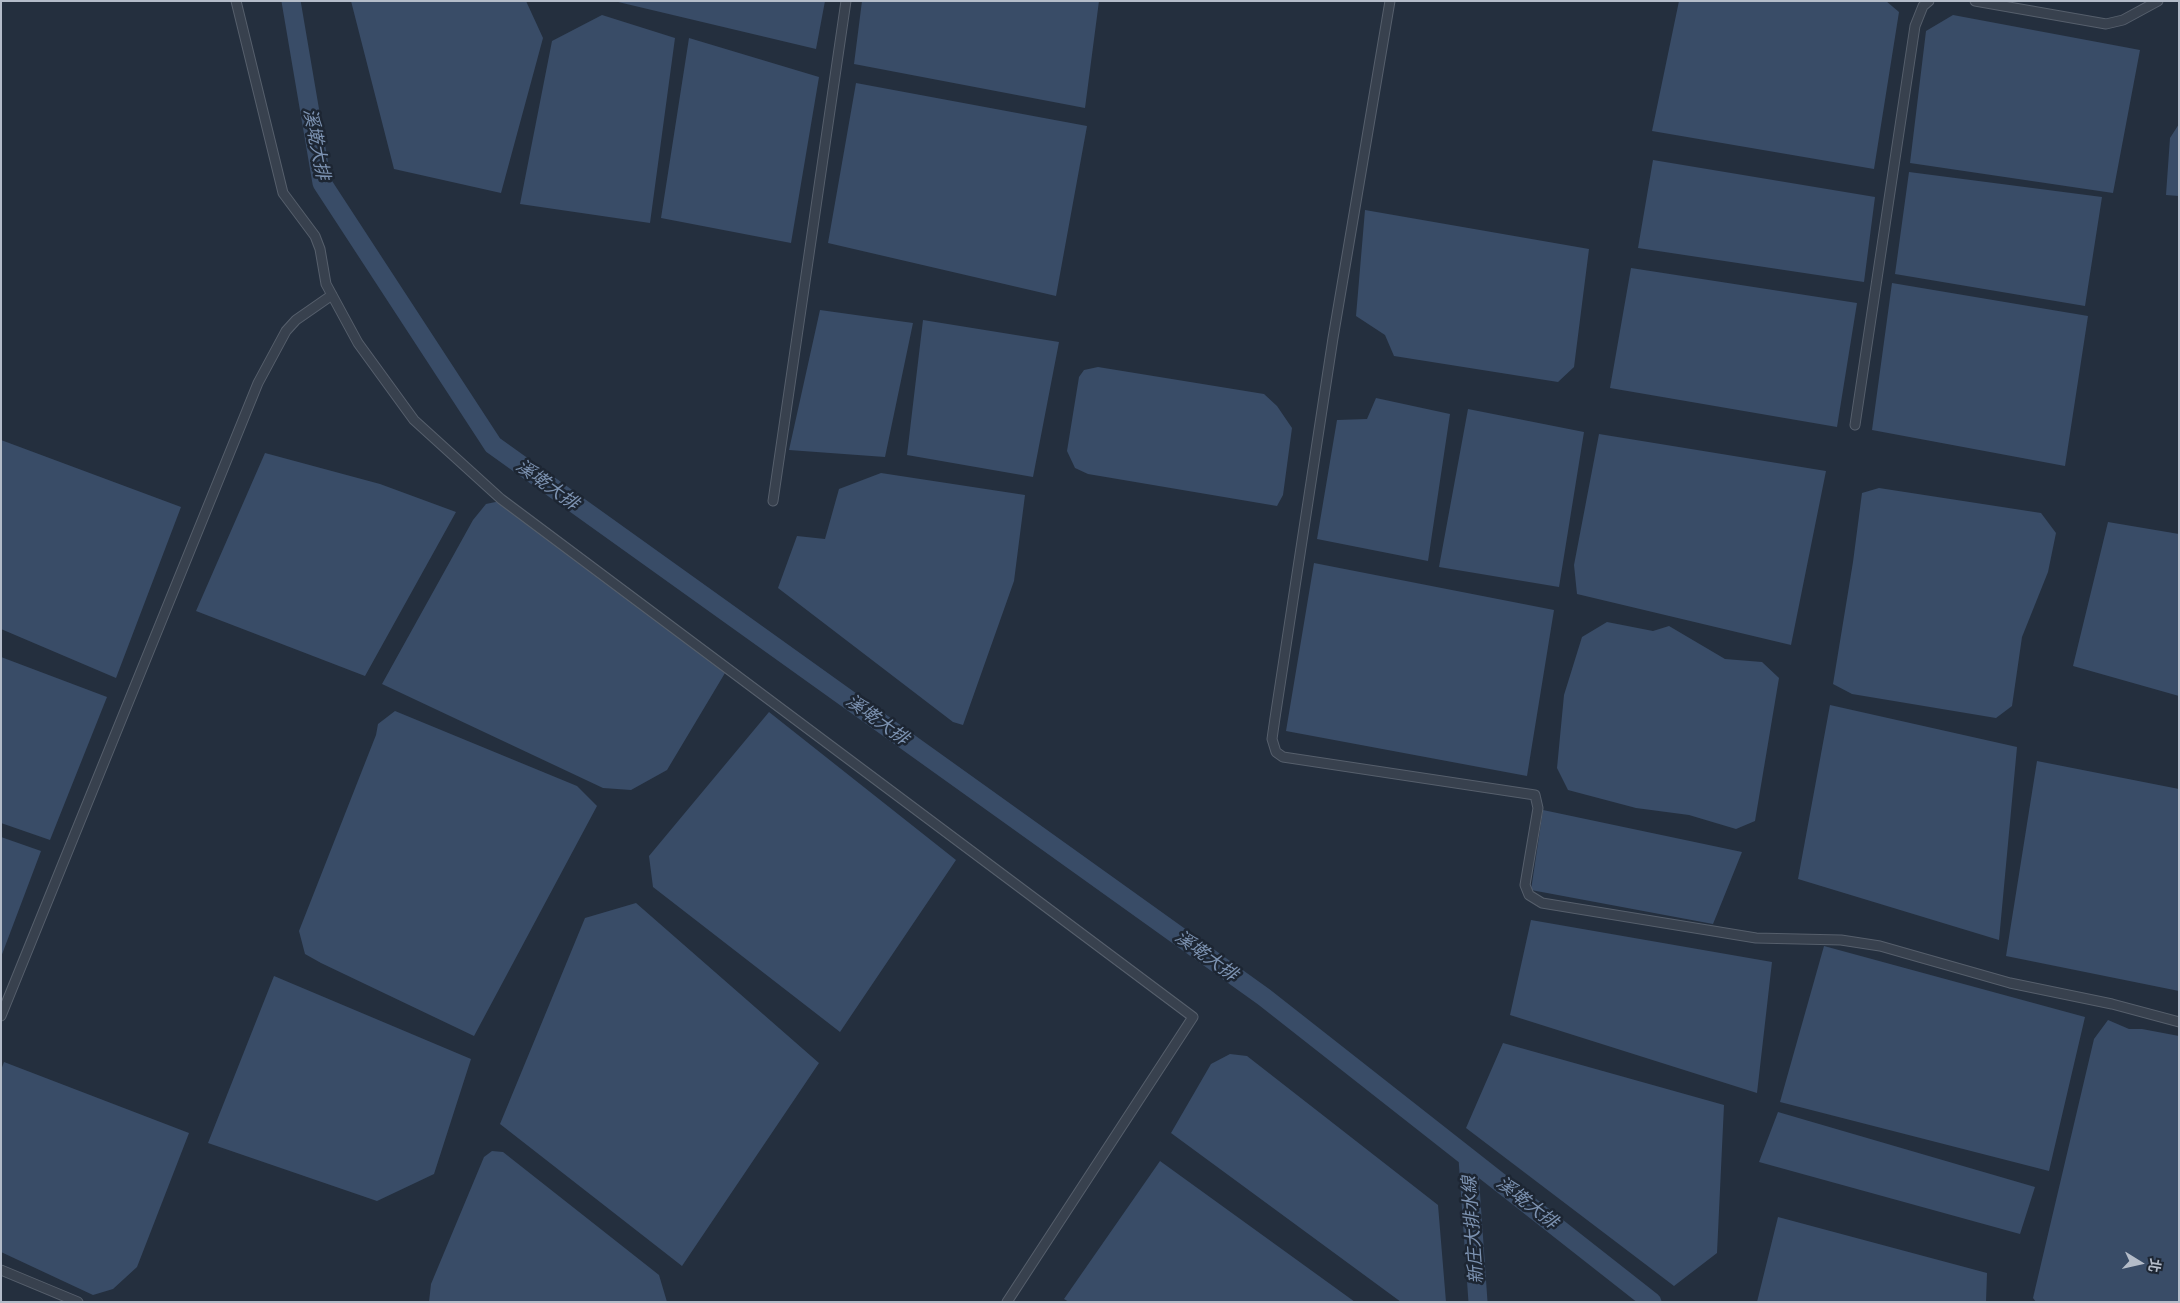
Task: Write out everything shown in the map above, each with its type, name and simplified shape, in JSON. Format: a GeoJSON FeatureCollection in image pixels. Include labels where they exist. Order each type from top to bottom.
{"type":"FeatureCollection","features":[{"type":"Feature","properties":{"kind":"lane"},"geometry":{"type":"LineString","coordinates":[[236,1],[283,193],[314,236],[320,249],[326,284],[358,343],[414,420],[501,499],[1193,1017],[1007,1302]]}},
{"type":"Feature","properties":{"kind":"lane"},"geometry":{"type":"LineString","coordinates":[[773,501],[846,1]]}},
{"type":"Feature","properties":{"kind":"lane"},"geometry":{"type":"LineString","coordinates":[[1390,1],[1333,338],[1275,718],[1272,739],[1276,752],[1283,757],[1535,795],[1538,808],[1525,885],[1529,895],[1542,903],[1756,938],[1841,940],[1880,946],[2010,982],[2112,1004],[2179,1022]]}},
{"type":"Feature","properties":{"kind":"lane"},"geometry":{"type":"LineString","coordinates":[[1855,425],[1915,26],[1923,6],[1930,1]]}},
{"type":"Feature","properties":{"kind":"lane"},"geometry":{"type":"LineString","coordinates":[[1975,1],[2106,24],[2123,20],[2158,1]]}},
{"type":"Feature","properties":{"kind":"lane"},"geometry":{"type":"LineString","coordinates":[[1,1016],[258,383],[286,331],[296,320],[332,295]]}},
{"type":"Feature","properties":{"kind":"lane"},"geometry":{"type":"LineString","coordinates":[[1,1270],[78,1302]]}},
{"type":"Feature","properties":{"kind":"water"},"geometry":{"type":"Polygon","coordinates":[[[351,1],[526,1],[543,38],[501,193],[394,169],[351,1]]]}},
{"type":"Feature","properties":{"kind":"water"},"geometry":{"type":"Polygon","coordinates":[[[614,1],[825,1],[816,49],[614,1]]]}},
{"type":"Feature","properties":{"kind":"water"},"geometry":{"type":"Polygon","coordinates":[[[862,1],[1099,1],[1085,108],[854,64],[862,1]]]}},
{"type":"Feature","properties":{"kind":"water"},"geometry":{"type":"Polygon","coordinates":[[[1679,1],[1886,1],[1899,12],[1874,169],[1652,131],[1679,1]]]}},
{"type":"Feature","properties":{"kind":"water"},"geometry":{"type":"Polygon","coordinates":[[[602,15],[675,38],[650,223],[520,204],[552,41],[602,15]]]}},
{"type":"Feature","properties":{"kind":"water"},"geometry":{"type":"Polygon","coordinates":[[[1953,15],[2140,50],[2113,193],[1910,163],[1926,31],[1953,15]]]}},
{"type":"Feature","properties":{"kind":"water"},"geometry":{"type":"Polygon","coordinates":[[[689,38],[819,77],[791,243],[661,218],[689,38]]]}},
{"type":"Feature","properties":{"kind":"water"},"geometry":{"type":"Polygon","coordinates":[[[856,83],[1087,126],[1056,296],[828,243],[856,83]]]}},
{"type":"Feature","properties":{"kind":"water"},"geometry":{"type":"Polygon","coordinates":[[[2179,124],[2179,196],[2166,195],[2170,138],[2179,124]]]}},
{"type":"Feature","properties":{"kind":"water"},"geometry":{"type":"Polygon","coordinates":[[[1653,160],[1875,197],[1864,282],[1638,248],[1653,160]]]}},
{"type":"Feature","properties":{"kind":"water"},"geometry":{"type":"Polygon","coordinates":[[[1909,172],[2102,197],[2085,306],[1895,274],[1909,172]]]}},
{"type":"Feature","properties":{"kind":"water"},"geometry":{"type":"Polygon","coordinates":[[[1365,210],[1589,249],[1574,367],[1558,382],[1394,356],[1385,335],[1356,316],[1365,210]]]}},
{"type":"Feature","properties":{"kind":"water"},"geometry":{"type":"Polygon","coordinates":[[[1631,268],[1857,303],[1837,427],[1610,388],[1631,268]]]}},
{"type":"Feature","properties":{"kind":"water"},"geometry":{"type":"Polygon","coordinates":[[[1892,283],[2088,316],[2065,466],[1872,430],[1892,283]]]}},
{"type":"Feature","properties":{"kind":"water"},"geometry":{"type":"Polygon","coordinates":[[[820,310],[913,323],[885,457],[789,450],[820,310]]]}},
{"type":"Feature","properties":{"kind":"water"},"geometry":{"type":"Polygon","coordinates":[[[923,320],[1059,342],[1033,477],[907,455],[923,320]]]}},
{"type":"Feature","properties":{"kind":"water"},"geometry":{"type":"Polygon","coordinates":[[[1098,367],[1264,394],[1277,406],[1292,428],[1283,495],[1277,506],[1088,474],[1075,468],[1067,451],[1079,377],[1084,370],[1098,367]]]}},
{"type":"Feature","properties":{"kind":"water"},"geometry":{"type":"Polygon","coordinates":[[[1376,398],[1450,414],[1428,561],[1317,539],[1337,420],[1367,419],[1376,398]]]}},
{"type":"Feature","properties":{"kind":"water"},"geometry":{"type":"Polygon","coordinates":[[[1468,409],[1584,432],[1559,587],[1439,567],[1468,409]]]}},
{"type":"Feature","properties":{"kind":"water"},"geometry":{"type":"Polygon","coordinates":[[[1599,434],[1826,471],[1791,645],[1577,594],[1574,565],[1599,434]]]}},
{"type":"Feature","properties":{"kind":"water"},"geometry":{"type":"Polygon","coordinates":[[[1,440],[181,507],[116,678],[1,629],[1,440]]]}},
{"type":"Feature","properties":{"kind":"water"},"geometry":{"type":"Polygon","coordinates":[[[265,453],[380,484],[456,512],[365,676],[196,611],[265,453]]]}},
{"type":"Feature","properties":{"kind":"water"},"geometry":{"type":"Polygon","coordinates":[[[881,473],[1025,495],[1014,581],[963,725],[953,722],[778,588],[797,536],[825,539],[839,489],[881,473]]]}},
{"type":"Feature","properties":{"kind":"water"},"geometry":{"type":"Polygon","coordinates":[[[1879,488],[2041,513],[2056,533],[2048,572],[2022,637],[2012,706],[1996,718],[1852,694],[1833,684],[1862,493],[1879,488]]]}},
{"type":"Feature","properties":{"kind":"water"},"geometry":{"type":"Polygon","coordinates":[[[505,500],[725,673],[667,770],[631,790],[603,788],[382,684],[473,520],[486,504],[505,500]]]}},
{"type":"Feature","properties":{"kind":"water"},"geometry":{"type":"Polygon","coordinates":[[[2108,522],[2179,534],[2179,696],[2073,666],[2108,522]]]}},
{"type":"Feature","properties":{"kind":"water"},"geometry":{"type":"Polygon","coordinates":[[[1314,563],[1554,610],[1527,776],[1286,731],[1314,563]]]}},
{"type":"Feature","properties":{"kind":"water"},"geometry":{"type":"Polygon","coordinates":[[[1607,622],[1653,631],[1669,626],[1725,659],[1762,662],[1779,678],[1755,821],[1736,829],[1689,815],[1636,808],[1568,790],[1557,768],[1564,695],[1582,637],[1607,622]]]}},
{"type":"Feature","properties":{"kind":"water"},"geometry":{"type":"Polygon","coordinates":[[[1,657],[107,697],[50,840],[1,823],[1,657]]]}},
{"type":"Feature","properties":{"kind":"water"},"geometry":{"type":"Polygon","coordinates":[[[1830,705],[2017,747],[1999,940],[1798,879],[1830,705]]]}},
{"type":"Feature","properties":{"kind":"water"},"geometry":{"type":"Polygon","coordinates":[[[395,711],[577,786],[597,806],[474,1036],[305,954],[299,931],[376,735],[378,724],[395,711]]]}},
{"type":"Feature","properties":{"kind":"water"},"geometry":{"type":"Polygon","coordinates":[[[769,712],[956,860],[840,1032],[653,887],[649,856],[769,712]]]}},
{"type":"Feature","properties":{"kind":"water"},"geometry":{"type":"Polygon","coordinates":[[[2037,761],[2179,789],[2179,991],[2006,956],[2037,761]]]}},
{"type":"Feature","properties":{"kind":"water"},"geometry":{"type":"Polygon","coordinates":[[[1543,810],[1742,852],[1713,924],[1531,890],[1543,810]]]}},
{"type":"Feature","properties":{"kind":"water"},"geometry":{"type":"Polygon","coordinates":[[[1,837],[41,851],[1,957],[1,837]]]}},
{"type":"Feature","properties":{"kind":"water"},"geometry":{"type":"Polygon","coordinates":[[[636,903],[819,1063],[682,1266],[500,1124],[585,918],[636,903]]]}},
{"type":"Feature","properties":{"kind":"water"},"geometry":{"type":"Polygon","coordinates":[[[1531,920],[1772,962],[1757,1093],[1510,1015],[1531,920]]]}},
{"type":"Feature","properties":{"kind":"water"},"geometry":{"type":"Polygon","coordinates":[[[1824,946],[2085,1017],[2049,1171],[1780,1102],[1824,946]]]}},
{"type":"Feature","properties":{"kind":"water"},"geometry":{"type":"Polygon","coordinates":[[[274,976],[471,1059],[434,1174],[377,1201],[208,1143],[274,976]]]}},
{"type":"Feature","properties":{"kind":"water"},"geometry":{"type":"Polygon","coordinates":[[[2108,1020],[2129,1029],[2142,1029],[2179,1036],[2179,1302],[2036,1302],[2033,1298],[2094,1039],[2108,1020]]]}},
{"type":"Feature","properties":{"kind":"water"},"geometry":{"type":"Polygon","coordinates":[[[1503,1043],[1724,1105],[1717,1253],[1674,1286],[1466,1128],[1503,1043]]]}},
{"type":"Feature","properties":{"kind":"water"},"geometry":{"type":"Polygon","coordinates":[[[1230,1054],[1247,1056],[1438,1205],[1446,1302],[1401,1302],[1171,1133],[1211,1064],[1230,1054]]]}},
{"type":"Feature","properties":{"kind":"water"},"geometry":{"type":"Polygon","coordinates":[[[4,1062],[189,1133],[137,1267],[113,1289],[93,1295],[1,1252],[1,1070],[4,1062]]]}},
{"type":"Feature","properties":{"kind":"water"},"geometry":{"type":"Polygon","coordinates":[[[1778,1112],[2035,1187],[2020,1234],[1759,1162],[1778,1112]]]}},
{"type":"Feature","properties":{"kind":"water"},"geometry":{"type":"Polygon","coordinates":[[[492,1151],[503,1152],[659,1275],[667,1302],[429,1302],[431,1284],[484,1157],[492,1151]]]}},
{"type":"Feature","properties":{"kind":"water"},"geometry":{"type":"Polygon","coordinates":[[[1160,1161],[1355,1302],[1069,1302],[1064,1299],[1160,1161]]]}},
{"type":"Feature","properties":{"kind":"water"},"geometry":{"type":"Polygon","coordinates":[[[1778,1217],[1987,1273],[1986,1302],[1757,1302],[1778,1217]]]}},
{"type":"Feature","properties":{"kind":"waterway","name":"溪墘大排"},"geometry":{"type":"LineString","coordinates":[[291,1],[322,183],[493,445],[1264,997],[1652,1302]]}},
{"type":"Feature","properties":{"kind":"waterway","name":"新庄大排水線"},"geometry":{"type":"LineString","coordinates":[[1468,1158],[1478,1302]]}}]}
